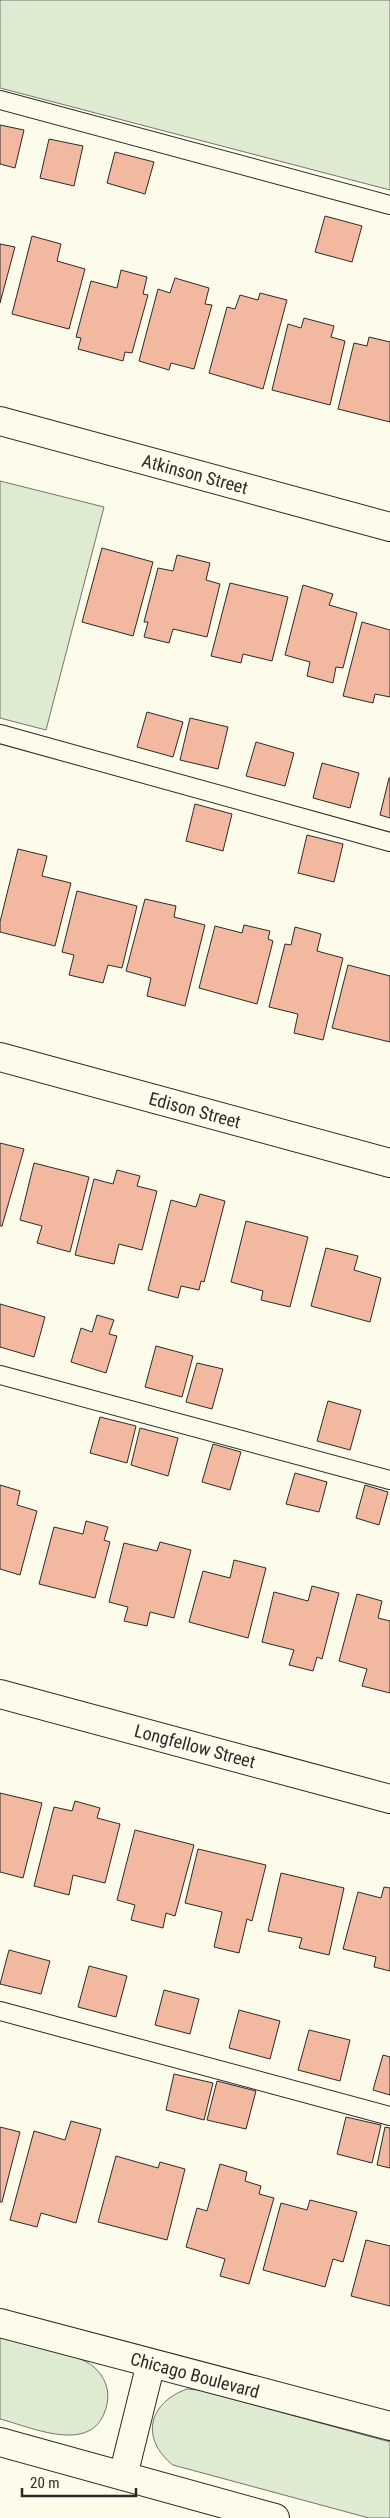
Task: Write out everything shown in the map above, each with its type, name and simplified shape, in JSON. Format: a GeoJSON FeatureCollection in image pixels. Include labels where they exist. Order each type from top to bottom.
{"type":"FeatureCollection","features":[{"type":"Feature","properties":{"kind":"street","name":"Atkinson Street"},"geometry":{"type":"LineString","coordinates":[[0,421],[390,527]]}},
{"type":"Feature","properties":{"kind":"street","name":"Edison Street"},"geometry":{"type":"LineString","coordinates":[[0,1057],[390,1163]]}},
{"type":"Feature","properties":{"kind":"street","name":"Longfellow Street"},"geometry":{"type":"LineString","coordinates":[[0,1694],[390,1799]]}},
{"type":"Feature","properties":{"kind":"street","name":"Chicago Boulevard"},"geometry":{"type":"LineString","coordinates":[[0,2323],[390,2426]]}},
{"type":"Feature","properties":{"kind":"street"},"geometry":{"type":"LineString","coordinates":[[123,2476],[152,2363]]}},
{"type":"Feature","properties":{"kind":"street"},"geometry":{"type":"LineString","coordinates":[[0,2442],[275,2518]]}},
{"type":"Feature","properties":{"kind":"lane"},"geometry":{"type":"LineString","coordinates":[[0,100],[390,205]]}},
{"type":"Feature","properties":{"kind":"lane"},"geometry":{"type":"LineString","coordinates":[[0,734],[390,842]]}},
{"type":"Feature","properties":{"kind":"lane"},"geometry":{"type":"LineString","coordinates":[[0,1374],[390,1480]]}},
{"type":"Feature","properties":{"kind":"lane"},"geometry":{"type":"LineString","coordinates":[[0,2011],[390,2116]]}},
{"type":"Feature","properties":{"kind":"green space"},"geometry":{"type":"Polygon","coordinates":[[[0,0],[390,0],[390,190],[0,88],[0,0]]]}},
{"type":"Feature","properties":{"kind":"green space"},"geometry":{"type":"Polygon","coordinates":[[[0,481],[104,507],[46,730],[0,718],[0,481]]]}},
{"type":"Feature","properties":{"kind":"green space"},"geometry":{"type":"Polygon","coordinates":[[[0,2337],[76,2357],[94,2367],[104,2379],[108,2394],[107,2404],[101,2420],[90,2430],[77,2434],[62,2435],[0,2419],[0,2337]]]}},
{"type":"Feature","properties":{"kind":"green space"},"geometry":{"type":"Polygon","coordinates":[[[187,2389],[199,2390],[390,2442],[390,2518],[369,2518],[173,2465],[156,2444],[153,2423],[157,2412],[164,2403],[174,2395],[187,2389]]]}},
{"type":"Feature","properties":{"kind":"building"},"geometry":{"type":"Polygon","coordinates":[[[0,125],[24,130],[15,168],[0,164],[0,125]]]}},
{"type":"Feature","properties":{"kind":"building"},"geometry":{"type":"Polygon","coordinates":[[[49,139],[83,146],[74,186],[40,178],[49,139]]]}},
{"type":"Feature","properties":{"kind":"building"},"geometry":{"type":"Polygon","coordinates":[[[115,152],[154,162],[145,194],[107,183],[115,152]]]}},
{"type":"Feature","properties":{"kind":"building"},"geometry":{"type":"Polygon","coordinates":[[[325,216],[362,226],[352,262],[315,252],[325,216]]]}},
{"type":"Feature","properties":{"kind":"building"},"geometry":{"type":"Polygon","coordinates":[[[32,236],[61,244],[57,261],[85,269],[69,329],[12,314],[32,236]]]}},
{"type":"Feature","properties":{"kind":"building"},"geometry":{"type":"Polygon","coordinates":[[[0,244],[15,247],[0,303],[0,244]]]}},
{"type":"Feature","properties":{"kind":"building"},"geometry":{"type":"Polygon","coordinates":[[[121,270],[147,277],[143,294],[148,295],[132,353],[125,352],[123,361],[78,349],[81,338],[76,337],[91,281],[117,288],[121,270]]]}},
{"type":"Feature","properties":{"kind":"building"},"geometry":{"type":"Polygon","coordinates":[[[175,278],[209,288],[205,304],[212,305],[194,369],[171,363],[169,370],[139,361],[158,289],[170,293],[175,278]]]}},
{"type":"Feature","properties":{"kind":"building"},"geometry":{"type":"Polygon","coordinates":[[[260,293],[287,300],[263,389],[209,373],[227,307],[235,309],[240,295],[258,300],[260,293]]]}},
{"type":"Feature","properties":{"kind":"building"},"geometry":{"type":"Polygon","coordinates":[[[304,318],[334,326],[331,337],[345,341],[330,405],[272,390],[288,324],[301,328],[304,318]]]}},
{"type":"Feature","properties":{"kind":"building"},"geometry":{"type":"Polygon","coordinates":[[[369,337],[390,342],[390,422],[338,409],[354,343],[367,346],[369,337]]]}},
{"type":"Feature","properties":{"kind":"building"},"geometry":{"type":"Polygon","coordinates":[[[102,548],[153,562],[133,636],[82,622],[102,548]]]}},
{"type":"Feature","properties":{"kind":"building"},"geometry":{"type":"Polygon","coordinates":[[[177,555],[210,563],[206,580],[220,584],[207,637],[173,629],[169,643],[144,637],[148,622],[144,622],[158,568],[173,571],[177,555]]]}},
{"type":"Feature","properties":{"kind":"building"},"geometry":{"type":"Polygon","coordinates":[[[230,583],[288,597],[272,661],[243,654],[241,663],[211,656],[230,583]]]}},
{"type":"Feature","properties":{"kind":"building"},"geometry":{"type":"Polygon","coordinates":[[[303,585],[333,594],[329,605],[357,613],[343,668],[336,667],[333,683],[307,676],[310,662],[285,655],[303,585]]]}},
{"type":"Feature","properties":{"kind":"building"},"geometry":{"type":"Polygon","coordinates":[[[362,622],[390,630],[390,697],[375,694],[373,703],[343,696],[362,622]]]}},
{"type":"Feature","properties":{"kind":"building"},"geometry":{"type":"Polygon","coordinates":[[[147,712],[183,722],[173,757],[137,747],[147,712]]]}},
{"type":"Feature","properties":{"kind":"building"},"geometry":{"type":"Polygon","coordinates":[[[190,718],[228,727],[218,769],[180,760],[190,718]]]}},
{"type":"Feature","properties":{"kind":"building"},"geometry":{"type":"Polygon","coordinates":[[[256,742],[294,753],[285,786],[246,776],[256,742]]]}},
{"type":"Feature","properties":{"kind":"building"},"geometry":{"type":"Polygon","coordinates":[[[322,763],[359,773],[350,808],[313,798],[322,763]]]}},
{"type":"Feature","properties":{"kind":"building"},"geometry":{"type":"Polygon","coordinates":[[[390,778],[390,818],[380,815],[390,778]]]}},
{"type":"Feature","properties":{"kind":"building"},"geometry":{"type":"Polygon","coordinates":[[[195,804],[232,814],[223,851],[186,841],[195,804]]]}},
{"type":"Feature","properties":{"kind":"building"},"geometry":{"type":"Polygon","coordinates":[[[307,835],[343,844],[334,882],[298,873],[307,835]]]}},
{"type":"Feature","properties":{"kind":"building"},"geometry":{"type":"Polygon","coordinates":[[[18,849],[47,856],[42,876],[71,883],[55,946],[0,932],[0,922],[18,849]]]}},
{"type":"Feature","properties":{"kind":"building"},"geometry":{"type":"Polygon","coordinates":[[[77,891],[137,906],[122,968],[108,965],[103,983],[69,975],[74,955],[62,952],[77,891]]]}},
{"type":"Feature","properties":{"kind":"building"},"geometry":{"type":"Polygon","coordinates":[[[145,899],[176,906],[174,917],[205,925],[185,1006],[147,996],[151,978],[126,971],[145,899]]]}},
{"type":"Feature","properties":{"kind":"building"},"geometry":{"type":"Polygon","coordinates":[[[244,925],[270,931],[268,939],[273,941],[257,1004],[199,988],[215,926],[242,933],[244,925]]]}},
{"type":"Feature","properties":{"kind":"building"},"geometry":{"type":"Polygon","coordinates":[[[295,927],[321,934],[317,951],[343,958],[323,1040],[294,1033],[298,1014],[269,1007],[285,944],[291,945],[295,927]]]}},
{"type":"Feature","properties":{"kind":"building"},"geometry":{"type":"Polygon","coordinates":[[[348,965],[390,976],[390,1042],[332,1028],[348,965]]]}},
{"type":"Feature","properties":{"kind":"building"},"geometry":{"type":"Polygon","coordinates":[[[0,1143],[24,1149],[2,1226],[0,1226],[0,1143]]]}},
{"type":"Feature","properties":{"kind":"building"},"geometry":{"type":"Polygon","coordinates":[[[34,1163],[89,1177],[70,1252],[37,1243],[42,1226],[20,1220],[34,1163]]]}},
{"type":"Feature","properties":{"kind":"building"},"geometry":{"type":"Polygon","coordinates":[[[117,1170],[140,1176],[137,1186],[157,1191],[142,1250],[119,1244],[114,1264],[75,1255],[94,1179],[113,1184],[117,1170]]]}},
{"type":"Feature","properties":{"kind":"building"},"geometry":{"type":"Polygon","coordinates":[[[200,1194],[225,1201],[204,1282],[201,1281],[199,1290],[181,1286],[178,1298],[148,1290],[171,1200],[196,1207],[200,1194]]]}},
{"type":"Feature","properties":{"kind":"building"},"geometry":{"type":"Polygon","coordinates":[[[246,1221],[308,1237],[290,1307],[261,1300],[263,1291],[231,1282],[246,1221]]]}},
{"type":"Feature","properties":{"kind":"building"},"geometry":{"type":"Polygon","coordinates":[[[326,1248],[358,1256],[354,1270],[381,1278],[370,1322],[311,1306],[326,1248]]]}},
{"type":"Feature","properties":{"kind":"building"},"geometry":{"type":"Polygon","coordinates":[[[0,1304],[45,1317],[34,1357],[0,1347],[0,1304]]]}},
{"type":"Feature","properties":{"kind":"building"},"geometry":{"type":"Polygon","coordinates":[[[97,1315],[114,1320],[109,1334],[117,1336],[106,1373],[71,1362],[81,1328],[92,1332],[97,1315]]]}},
{"type":"Feature","properties":{"kind":"building"},"geometry":{"type":"Polygon","coordinates":[[[156,1346],[193,1356],[182,1397],[145,1387],[156,1346]]]}},
{"type":"Feature","properties":{"kind":"building"},"geometry":{"type":"Polygon","coordinates":[[[197,1363],[223,1369],[212,1409],[186,1402],[197,1363]]]}},
{"type":"Feature","properties":{"kind":"building"},"geometry":{"type":"Polygon","coordinates":[[[328,1401],[361,1410],[350,1450],[317,1441],[328,1401]]]}},
{"type":"Feature","properties":{"kind":"building"},"geometry":{"type":"Polygon","coordinates":[[[100,1417],[136,1426],[127,1463],[90,1453],[100,1417]]]}},
{"type":"Feature","properties":{"kind":"building"},"geometry":{"type":"Polygon","coordinates":[[[140,1428],[178,1438],[168,1476],[131,1465],[140,1428]]]}},
{"type":"Feature","properties":{"kind":"building"},"geometry":{"type":"Polygon","coordinates":[[[213,1444],[241,1452],[230,1490],[202,1482],[213,1444]]]}},
{"type":"Feature","properties":{"kind":"building"},"geometry":{"type":"Polygon","coordinates":[[[295,1473],[327,1482],[319,1512],[286,1504],[295,1473]]]}},
{"type":"Feature","properties":{"kind":"building"},"geometry":{"type":"Polygon","coordinates":[[[0,1485],[20,1491],[17,1505],[37,1511],[20,1575],[0,1569],[0,1485]]]}},
{"type":"Feature","properties":{"kind":"building"},"geometry":{"type":"Polygon","coordinates":[[[365,1485],[388,1492],[379,1525],[356,1518],[365,1485]]]}},
{"type":"Feature","properties":{"kind":"building"},"geometry":{"type":"Polygon","coordinates":[[[86,1521],[108,1527],[104,1540],[110,1542],[95,1598],[39,1584],[54,1527],[83,1534],[86,1521]]]}},
{"type":"Feature","properties":{"kind":"building"},"geometry":{"type":"Polygon","coordinates":[[[160,1542],[191,1550],[174,1618],[150,1612],[147,1626],[124,1621],[128,1607],[109,1602],[124,1543],[157,1551],[160,1542]]]}},
{"type":"Feature","properties":{"kind":"building"},"geometry":{"type":"Polygon","coordinates":[[[234,1560],[266,1568],[248,1638],[189,1622],[203,1571],[230,1578],[234,1560]]]}},
{"type":"Feature","properties":{"kind":"building"},"geometry":{"type":"Polygon","coordinates":[[[312,1586],[339,1593],[322,1659],[317,1657],[313,1671],[289,1665],[294,1650],[262,1642],[274,1592],[308,1601],[312,1586]]]}},
{"type":"Feature","properties":{"kind":"building"},"geometry":{"type":"Polygon","coordinates":[[[357,1594],[382,1601],[378,1618],[390,1621],[390,1693],[362,1686],[367,1669],[339,1661],[357,1594]]]}},
{"type":"Feature","properties":{"kind":"building"},"geometry":{"type":"Polygon","coordinates":[[[0,1793],[42,1803],[23,1878],[0,1872],[0,1793]]]}},
{"type":"Feature","properties":{"kind":"building"},"geometry":{"type":"Polygon","coordinates":[[[75,1801],[100,1808],[97,1818],[120,1824],[105,1883],[73,1875],[69,1895],[34,1886],[54,1807],[72,1811],[75,1801]]]}},
{"type":"Feature","properties":{"kind":"building"},"geometry":{"type":"Polygon","coordinates":[[[135,1830],[194,1845],[175,1916],[166,1913],[163,1928],[131,1920],[135,1905],[117,1900],[135,1830]]]}},
{"type":"Feature","properties":{"kind":"building"},"geometry":{"type":"Polygon","coordinates":[[[198,1849],[266,1865],[252,1921],[247,1919],[239,1953],[214,1947],[222,1912],[185,1903],[198,1849]]]}},
{"type":"Feature","properties":{"kind":"building"},"geometry":{"type":"Polygon","coordinates":[[[281,1873],[344,1888],[329,1955],[299,1948],[302,1938],[268,1931],[281,1873]]]}},
{"type":"Feature","properties":{"kind":"building"},"geometry":{"type":"Polygon","coordinates":[[[384,1887],[390,1888],[390,1971],[374,1967],[376,1957],[343,1949],[358,1892],[381,1898],[384,1887]]]}},
{"type":"Feature","properties":{"kind":"building"},"geometry":{"type":"Polygon","coordinates":[[[9,1950],[50,1961],[41,1994],[0,1984],[9,1950]]]}},
{"type":"Feature","properties":{"kind":"building"},"geometry":{"type":"Polygon","coordinates":[[[89,1966],[127,1976],[116,2017],[78,2007],[89,1966]]]}},
{"type":"Feature","properties":{"kind":"building"},"geometry":{"type":"Polygon","coordinates":[[[164,1990],[199,1999],[190,2034],[155,2025],[164,1990]]]}},
{"type":"Feature","properties":{"kind":"building"},"geometry":{"type":"Polygon","coordinates":[[[239,2010],[280,2021],[270,2059],[229,2048],[239,2010]]]}},
{"type":"Feature","properties":{"kind":"building"},"geometry":{"type":"Polygon","coordinates":[[[309,2030],[350,2040],[340,2081],[298,2070],[309,2030]]]}},
{"type":"Feature","properties":{"kind":"building"},"geometry":{"type":"Polygon","coordinates":[[[383,2055],[390,2057],[390,2095],[373,2090],[383,2055]]]}},
{"type":"Feature","properties":{"kind":"building"},"geometry":{"type":"Polygon","coordinates":[[[174,2074],[213,2083],[204,2120],[166,2110],[174,2074]]]}},
{"type":"Feature","properties":{"kind":"building"},"geometry":{"type":"Polygon","coordinates":[[[217,2081],[256,2091],[246,2129],[207,2120],[217,2081]]]}},
{"type":"Feature","properties":{"kind":"building"},"geometry":{"type":"Polygon","coordinates":[[[346,2117],[381,2125],[372,2163],[337,2154],[346,2117]]]}},
{"type":"Feature","properties":{"kind":"building"},"geometry":{"type":"Polygon","coordinates":[[[71,2121],[101,2129],[76,2223],[41,2213],[37,2227],[10,2220],[34,2131],[65,2140],[71,2121]]]}},
{"type":"Feature","properties":{"kind":"building"},"geometry":{"type":"Polygon","coordinates":[[[0,2127],[20,2132],[2,2202],[0,2202],[0,2127]]]}},
{"type":"Feature","properties":{"kind":"building"},"geometry":{"type":"Polygon","coordinates":[[[385,2127],[390,2128],[390,2168],[377,2165],[385,2127]]]}},
{"type":"Feature","properties":{"kind":"building"},"geometry":{"type":"Polygon","coordinates":[[[116,2156],[158,2168],[160,2162],[185,2169],[167,2240],[98,2222],[116,2156]]]}},
{"type":"Feature","properties":{"kind":"building"},"geometry":{"type":"Polygon","coordinates":[[[220,2164],[247,2172],[245,2181],[261,2186],[259,2194],[274,2198],[249,2284],[220,2276],[225,2259],[186,2247],[197,2208],[207,2211],[220,2164]]]}},
{"type":"Feature","properties":{"kind":"building"},"geometry":{"type":"Polygon","coordinates":[[[310,2200],[357,2212],[343,2262],[333,2259],[325,2287],[263,2270],[281,2203],[307,2210],[310,2200]]]}},
{"type":"Feature","properties":{"kind":"building"},"geometry":{"type":"Polygon","coordinates":[[[366,2240],[390,2246],[390,2306],[351,2296],[366,2240]]]}}]}
